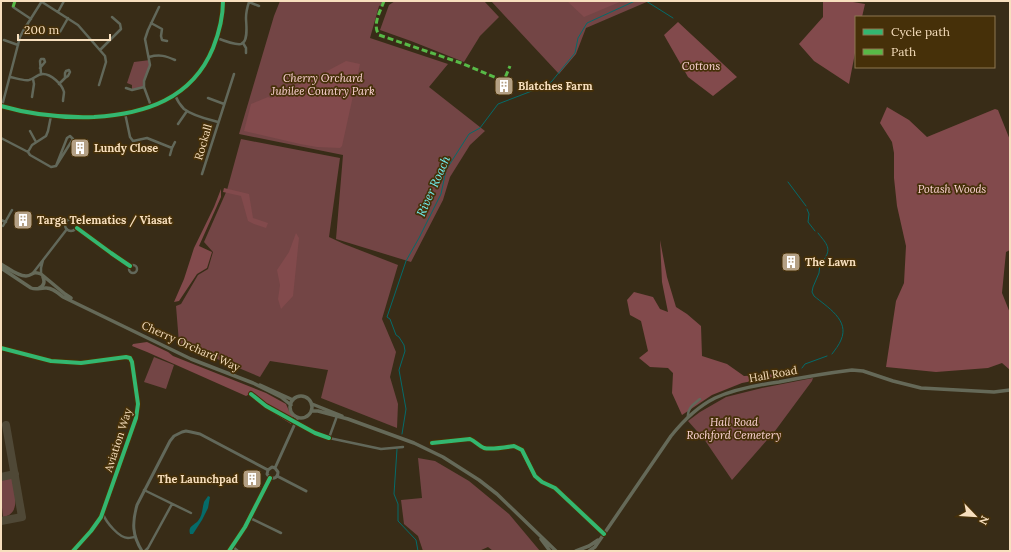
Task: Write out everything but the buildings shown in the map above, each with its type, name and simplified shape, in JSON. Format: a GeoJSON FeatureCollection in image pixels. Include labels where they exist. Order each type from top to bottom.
{"type":"FeatureCollection","features":[{"type":"Feature","properties":{"kind":"main road"},"geometry":{"type":"LineString","coordinates":[[1,264],[19,275],[25,276],[33,272]]}},
{"type":"Feature","properties":{"kind":"main road","name":"Cherry Orchard Way"},"geometry":{"type":"LineString","coordinates":[[1,268],[29,287],[34,289],[46,287],[50,288],[63,297],[191,359],[253,383],[281,397],[291,405]]}},
{"type":"Feature","properties":{"kind":"main road","name":"Cherry Orchard Way"},"geometry":{"type":"LineString","coordinates":[[33,272],[37,272],[42,275],[65,294],[84,306]]}},
{"type":"Feature","properties":{"kind":"main road"},"geometry":{"type":"LineString","coordinates":[[29,275],[27,282],[29,287]]}},
{"type":"Feature","properties":{"kind":"main road"},"geometry":{"type":"LineString","coordinates":[[38,289],[42,287],[44,282],[42,275]]}},
{"type":"Feature","properties":{"kind":"main road","name":"Hall Road"},"geometry":{"type":"LineString","coordinates":[[589,551],[595,547],[671,436],[683,421],[698,408],[730,392],[761,385],[852,370],[863,371],[893,382],[921,388],[994,392],[1010,390]]}},
{"type":"Feature","properties":{"kind":"main road"},"geometry":{"type":"LineString","coordinates":[[253,383],[266,387],[293,400]]}},
{"type":"Feature","properties":{"kind":"main road"},"geometry":{"type":"LineString","coordinates":[[312,404],[311,411],[304,418],[298,417],[292,412],[291,405],[293,400],[301,396],[308,398],[312,404],[348,419]]}},
{"type":"Feature","properties":{"kind":"main road"},"geometry":{"type":"LineString","coordinates":[[311,411],[318,411],[348,419],[414,443],[443,457],[463,469],[501,498],[556,551]]}},
{"type":"Feature","properties":{"kind":"main road"},"geometry":{"type":"LineString","coordinates":[[530,526],[550,551]]}},
{"type":"Feature","properties":{"kind":"main road","name":"Hall Road"},"geometry":{"type":"LineString","coordinates":[[576,551],[596,542],[604,534]]}},
{"type":"Feature","properties":{"kind":"street"},"geometry":{"type":"LineString","coordinates":[[99,85],[106,60],[105,56],[78,25],[42,1],[22,34],[10,77],[5,88],[2,106],[24,112],[51,116],[88,117],[125,113],[151,107],[175,95],[191,82],[199,74],[217,38],[222,16],[223,1]]}},
{"type":"Feature","properties":{"kind":"street"},"geometry":{"type":"LineString","coordinates":[[58,12],[64,1]]}},
{"type":"Feature","properties":{"kind":"street"},"geometry":{"type":"LineString","coordinates":[[217,38],[236,44],[243,43],[246,40],[246,19],[249,2],[259,6]]}},
{"type":"Feature","properties":{"kind":"street"},"geometry":{"type":"LineString","coordinates":[[13,7],[31,19]]}},
{"type":"Feature","properties":{"kind":"street"},"geometry":{"type":"LineString","coordinates":[[151,107],[144,87],[144,81],[150,65],[145,41],[146,33],[159,7]]}},
{"type":"Feature","properties":{"kind":"street"},"geometry":{"type":"LineString","coordinates":[[100,50],[121,29],[120,24],[112,17]]}},
{"type":"Feature","properties":{"kind":"street"},"geometry":{"type":"LineString","coordinates":[[60,32],[68,18]]}},
{"type":"Feature","properties":{"kind":"street"},"geometry":{"type":"LineString","coordinates":[[151,23],[162,29],[162,40],[167,41]]}},
{"type":"Feature","properties":{"kind":"street"},"geometry":{"type":"LineString","coordinates":[[4,40],[18,45]]}},
{"type":"Feature","properties":{"kind":"street"},"geometry":{"type":"LineString","coordinates":[[243,43],[246,48],[246,53]]}},
{"type":"Feature","properties":{"kind":"street"},"geometry":{"type":"LineString","coordinates":[[149,57],[163,55],[175,60]]}},
{"type":"Feature","properties":{"kind":"street"},"geometry":{"type":"LineString","coordinates":[[40,68],[41,74]]}},
{"type":"Feature","properties":{"kind":"street"},"geometry":{"type":"LineString","coordinates":[[10,77],[27,80],[41,74],[50,76],[64,91],[62,101]]}},
{"type":"Feature","properties":{"kind":"street"},"geometry":{"type":"LineString","coordinates":[[218,122],[234,74]]}},
{"type":"Feature","properties":{"kind":"street"},"geometry":{"type":"LineString","coordinates":[[59,84],[65,78]]}},
{"type":"Feature","properties":{"kind":"street"},"geometry":{"type":"LineString","coordinates":[[32,79],[34,84],[32,97]]}},
{"type":"Feature","properties":{"kind":"street"},"geometry":{"type":"LineString","coordinates":[[126,88],[132,90],[144,87]]}},
{"type":"Feature","properties":{"kind":"street","name":"Rockall"},"geometry":{"type":"LineString","coordinates":[[175,95],[182,106],[188,111],[195,115],[218,122],[202,174]]}},
{"type":"Feature","properties":{"kind":"street"},"geometry":{"type":"LineString","coordinates":[[208,98],[224,104]]}},
{"type":"Feature","properties":{"kind":"street"},"geometry":{"type":"LineString","coordinates":[[178,124],[188,111]]}},
{"type":"Feature","properties":{"kind":"street"},"geometry":{"type":"LineString","coordinates":[[125,113],[131,140],[134,141],[147,138],[172,148]]}},
{"type":"Feature","properties":{"kind":"street"},"geometry":{"type":"LineString","coordinates":[[28,152],[32,145],[47,134],[51,116]]}},
{"type":"Feature","properties":{"kind":"street"},"geometry":{"type":"LineString","coordinates":[[30,131],[36,142]]}},
{"type":"Feature","properties":{"kind":"street"},"geometry":{"type":"LineString","coordinates":[[70,136],[73,139],[56,166],[66,138],[70,136]]}},
{"type":"Feature","properties":{"kind":"street"},"geometry":{"type":"LineString","coordinates":[[1,138],[28,152],[30,155],[51,167],[56,166]]}},
{"type":"Feature","properties":{"kind":"street"},"geometry":{"type":"LineString","coordinates":[[170,154],[175,142]]}},
{"type":"Feature","properties":{"kind":"street"},"geometry":{"type":"LineString","coordinates":[[4,226],[12,210]]}},
{"type":"Feature","properties":{"kind":"street"},"geometry":{"type":"LineString","coordinates":[[67,229],[65,226],[66,222],[70,219],[74,219],[76,221],[78,224],[77,228]]}},
{"type":"Feature","properties":{"kind":"street"},"geometry":{"type":"LineString","coordinates":[[1,220],[6,222]]}},
{"type":"Feature","properties":{"kind":"street"},"geometry":{"type":"LineString","coordinates":[[67,229],[72,231],[77,228]]}},
{"type":"Feature","properties":{"kind":"street"},"geometry":{"type":"LineString","coordinates":[[77,228],[130,266]]}},
{"type":"Feature","properties":{"kind":"street"},"geometry":{"type":"LineString","coordinates":[[33,272],[67,229]]}},
{"type":"Feature","properties":{"kind":"street"},"geometry":{"type":"LineString","coordinates":[[42,275],[41,268],[44,258]]}},
{"type":"Feature","properties":{"kind":"street","name":"Aviation Way"},"geometry":{"type":"LineString","coordinates":[[1,348],[51,361],[80,363],[126,357],[130,358],[132,362],[138,404],[136,418],[103,514],[91,531],[72,551]]}},
{"type":"Feature","properties":{"kind":"street"},"geometry":{"type":"LineString","coordinates":[[251,394],[266,406],[296,423],[315,433],[329,438],[380,449],[403,447]]}},
{"type":"Feature","properties":{"kind":"street"},"geometry":{"type":"LineString","coordinates":[[688,416],[687,412],[689,408],[700,399]]}},
{"type":"Feature","properties":{"kind":"street"},"geometry":{"type":"LineString","coordinates":[[329,438],[337,416]]}},
{"type":"Feature","properties":{"kind":"street"},"geometry":{"type":"LineString","coordinates":[[275,468],[298,417]]}},
{"type":"Feature","properties":{"kind":"street"},"geometry":{"type":"LineString","coordinates":[[172,504],[148,548],[144,551],[135,536],[134,514],[144,490],[170,441],[177,434],[186,431],[200,434],[268,470]]}},
{"type":"Feature","properties":{"kind":"street"},"geometry":{"type":"LineString","coordinates":[[432,443],[470,439],[475,441],[483,448],[518,447],[522,450],[535,476],[542,482],[555,488],[604,534]]}},
{"type":"Feature","properties":{"kind":"street"},"geometry":{"type":"LineString","coordinates":[[268,470],[272,467],[275,468]]}},
{"type":"Feature","properties":{"kind":"street"},"geometry":{"type":"LineString","coordinates":[[275,468],[278,470],[277,476]]}},
{"type":"Feature","properties":{"kind":"street"},"geometry":{"type":"LineString","coordinates":[[268,470],[267,474],[270,478]]}},
{"type":"Feature","properties":{"kind":"street"},"geometry":{"type":"LineString","coordinates":[[270,478],[277,476],[306,491]]}},
{"type":"Feature","properties":{"kind":"street"},"geometry":{"type":"LineString","coordinates":[[230,551],[250,518],[270,478]]}},
{"type":"Feature","properties":{"kind":"street"},"geometry":{"type":"LineString","coordinates":[[144,490],[191,513]]}},
{"type":"Feature","properties":{"kind":"street"},"geometry":{"type":"LineString","coordinates":[[103,514],[105,519],[115,531],[129,538],[135,536]]}},
{"type":"Feature","properties":{"kind":"street"},"geometry":{"type":"LineString","coordinates":[[250,518],[281,533]]}},
{"type":"Feature","properties":{"kind":"street"},"geometry":{"type":"LineString","coordinates":[[233,547],[238,551]]}},
{"type":"Feature","properties":{"kind":"green space","name":"Cherry Orchard Jubilee Country Park"},"geometry":{"type":"Polygon","coordinates":[[[280,1],[387,1],[379,6],[370,38],[448,64],[429,87],[485,131],[470,145],[450,177],[443,200],[411,262],[336,239],[343,155],[239,134],[274,16],[280,1]]]}},
{"type":"Feature","properties":{"kind":"green space"},"geometry":{"type":"Polygon","coordinates":[[[395,1],[484,1],[499,17],[480,36],[464,62],[380,30],[389,5],[395,1]]]}},
{"type":"Feature","properties":{"kind":"green space"},"geometry":{"type":"Polygon","coordinates":[[[491,1],[649,1],[586,28],[576,54],[559,74],[491,1]]]}},
{"type":"Feature","properties":{"kind":"green space"},"geometry":{"type":"Polygon","coordinates":[[[567,1],[622,1],[584,17],[567,1]]]}},
{"type":"Feature","properties":{"kind":"green space"},"geometry":{"type":"Polygon","coordinates":[[[823,1],[847,1],[865,4],[862,16],[855,16],[855,53],[849,84],[814,61],[799,44],[823,17],[823,1]]]}},
{"type":"Feature","properties":{"kind":"green space","name":"Cottons"},"geometry":{"type":"Polygon","coordinates":[[[678,22],[737,77],[713,96],[688,77],[664,35],[678,22]]]}},
{"type":"Feature","properties":{"kind":"green space"},"geometry":{"type":"Polygon","coordinates":[[[150,60],[144,87],[132,90],[132,85],[127,83],[134,62],[150,60]]]}},
{"type":"Feature","properties":{"kind":"green space"},"geometry":{"type":"Polygon","coordinates":[[[346,61],[360,64],[342,146],[340,148],[317,147],[300,144],[244,131],[251,104],[268,97],[271,98],[346,61]]]}},
{"type":"Feature","properties":{"kind":"green space","name":"Potash Woods"},"geometry":{"type":"Polygon","coordinates":[[[887,107],[909,120],[927,137],[995,109],[998,110],[1010,140],[1010,250],[1006,252],[1002,293],[1010,313],[1010,370],[1002,363],[988,368],[936,372],[886,367],[896,301],[904,283],[906,246],[897,206],[892,142],[880,123],[887,107]]]}},
{"type":"Feature","properties":{"kind":"green space"},"geometry":{"type":"Polygon","coordinates":[[[241,139],[340,158],[329,237],[398,265],[382,319],[396,352],[390,377],[398,404],[397,428],[321,398],[328,370],[270,361],[260,377],[179,343],[176,306],[181,304],[198,275],[208,269],[213,252],[204,242],[227,190],[241,139]]]}},
{"type":"Feature","properties":{"kind":"green space"},"geometry":{"type":"Polygon","coordinates":[[[224,188],[249,194],[253,218],[268,223],[266,228],[248,221],[241,196],[223,192],[224,188]]]}},
{"type":"Feature","properties":{"kind":"green space"},"geometry":{"type":"Polygon","coordinates":[[[221,189],[221,197],[199,246],[212,252],[207,268],[197,274],[179,301],[174,302],[184,279],[194,248],[221,189]]]}},
{"type":"Feature","properties":{"kind":"green space"},"geometry":{"type":"Polygon","coordinates":[[[296,233],[299,238],[293,296],[281,309],[278,299],[280,285],[277,270],[289,252],[296,233]]]}},
{"type":"Feature","properties":{"kind":"green space"},"geometry":{"type":"Polygon","coordinates":[[[660,240],[667,277],[676,307],[701,326],[702,356],[727,364],[744,376],[793,373],[742,383],[712,395],[682,415],[672,393],[673,373],[668,368],[650,367],[639,358],[648,351],[641,321],[630,315],[627,300],[634,292],[653,297],[660,309],[668,312],[662,282],[660,240]]]}},
{"type":"Feature","properties":{"kind":"green space"},"geometry":{"type":"Polygon","coordinates":[[[147,342],[173,356],[266,393],[286,404],[293,416],[291,424],[267,409],[266,405],[252,393],[246,396],[132,346],[133,344],[147,342]]]}},
{"type":"Feature","properties":{"kind":"green space"},"geometry":{"type":"Polygon","coordinates":[[[154,357],[174,365],[166,389],[144,382],[154,357]]]}},
{"type":"Feature","properties":{"kind":"green space","name":"Hall Road Rochford Cemetery"},"geometry":{"type":"Polygon","coordinates":[[[813,378],[775,431],[732,480],[704,439],[688,421],[700,412],[726,397],[813,378]]]}},
{"type":"Feature","properties":{"kind":"green space"},"geometry":{"type":"Polygon","coordinates":[[[418,458],[435,461],[469,481],[509,514],[540,551],[493,551],[488,547],[479,551],[423,551],[418,536],[404,524],[401,500],[422,498],[418,458]]]}},
{"type":"Feature","properties":{"kind":"green space"},"geometry":{"type":"Polygon","coordinates":[[[10,477],[12,479],[14,490],[15,507],[9,515],[3,517],[1,479],[10,477]]]}},
{"type":"Feature","properties":{"kind":"water"},"geometry":{"type":"Polygon","coordinates":[[[208,496],[210,497],[208,508],[193,534],[190,534],[191,526],[200,519],[204,502],[208,496]]]}},
{"type":"Feature","properties":{"kind":"waterway","name":"River Roach"},"geometry":{"type":"LineString","coordinates":[[402,434],[406,409],[399,370],[405,351],[404,345],[396,335],[390,319],[387,317],[406,261],[441,194],[446,170],[469,134],[480,128],[498,104],[537,89],[544,88],[552,81],[575,53],[578,38],[587,23],[635,1]]}},
{"type":"Feature","properties":{"kind":"waterway"},"geometry":{"type":"LineString","coordinates":[[646,1],[673,18]]}},
{"type":"Feature","properties":{"kind":"waterway"},"geometry":{"type":"LineString","coordinates":[[788,182],[806,206]]}},
{"type":"Feature","properties":{"kind":"waterway"},"geometry":{"type":"LineString","coordinates":[[807,209],[809,214],[808,222],[815,231]]}},
{"type":"Feature","properties":{"kind":"waterway"},"geometry":{"type":"LineString","coordinates":[[818,233],[827,247],[828,253],[826,256]]}},
{"type":"Feature","properties":{"kind":"waterway"},"geometry":{"type":"LineString","coordinates":[[825,258],[820,264],[819,273],[812,292],[814,296],[831,309],[840,320],[842,326],[843,333],[841,340],[832,354]]}},
{"type":"Feature","properties":{"kind":"waterway"},"geometry":{"type":"LineString","coordinates":[[802,368],[805,364],[827,356]]}},
{"type":"Feature","properties":{"kind":"waterway","name":"River Roach"},"geometry":{"type":"LineString","coordinates":[[397,449],[394,494],[398,504],[398,521],[416,540],[418,551]]}},
{"type":"Feature","properties":{"kind":"taxiway"},"geometry":{"type":"LineString","coordinates":[[1,521],[22,517],[6,425]]}},
{"type":"Feature","properties":{"kind":"taxiway"},"geometry":{"type":"LineString","coordinates":[[1,477],[15,474]]}},
{"type":"Feature","properties":{"kind":"marked path"},"geometry":{"type":"LineString","coordinates":[[13,7],[15,1]]}},
{"type":"Feature","properties":{"kind":"marked path"},"geometry":{"type":"LineString","coordinates":[[384,1],[376,23],[379,35],[461,63],[499,79],[505,78],[510,66]]}},
{"type":"Feature","properties":{"kind":"cycle path"},"geometry":{"type":"LineString","coordinates":[[1,106],[24,112],[47,115],[94,117],[131,112],[149,107],[165,100],[180,91],[193,80],[204,65],[213,48],[219,31],[223,1]]}},
{"type":"Feature","properties":{"kind":"cycle path"},"geometry":{"type":"LineString","coordinates":[[77,228],[130,266]]}},
{"type":"Feature","properties":{"kind":"cycle path"},"geometry":{"type":"LineString","coordinates":[[1,348],[51,361],[81,363],[126,357],[130,358],[132,362],[138,404],[136,418],[101,517],[73,551]]}},
{"type":"Feature","properties":{"kind":"cycle path"},"geometry":{"type":"LineString","coordinates":[[251,394],[266,406],[315,433],[329,438]]}},
{"type":"Feature","properties":{"kind":"cycle path"},"geometry":{"type":"LineString","coordinates":[[432,443],[470,439],[487,449],[514,446],[522,450],[535,476],[542,482],[555,488],[604,534]]}},
{"type":"Feature","properties":{"kind":"cycle path"},"geometry":{"type":"LineString","coordinates":[[229,551],[245,527],[270,478]]}},
{"type":"Feature","properties":{"kind":"place","name":"Blatches Farm"},"geometry":{"type":"Point","coordinates":[504,86]}},
{"type":"Feature","properties":{"kind":"place","name":"Lundy Close"},"geometry":{"type":"Point","coordinates":[80,148]}},
{"type":"Feature","properties":{"kind":"place","name":"Targa Telematics / Viasat"},"geometry":{"type":"Point","coordinates":[23,220]}},
{"type":"Feature","properties":{"kind":"place","name":"The Lawn"},"geometry":{"type":"Point","coordinates":[791,262]}},
{"type":"Feature","properties":{"kind":"place","name":"The Launchpad"},"geometry":{"type":"Point","coordinates":[252,479]}}]}
